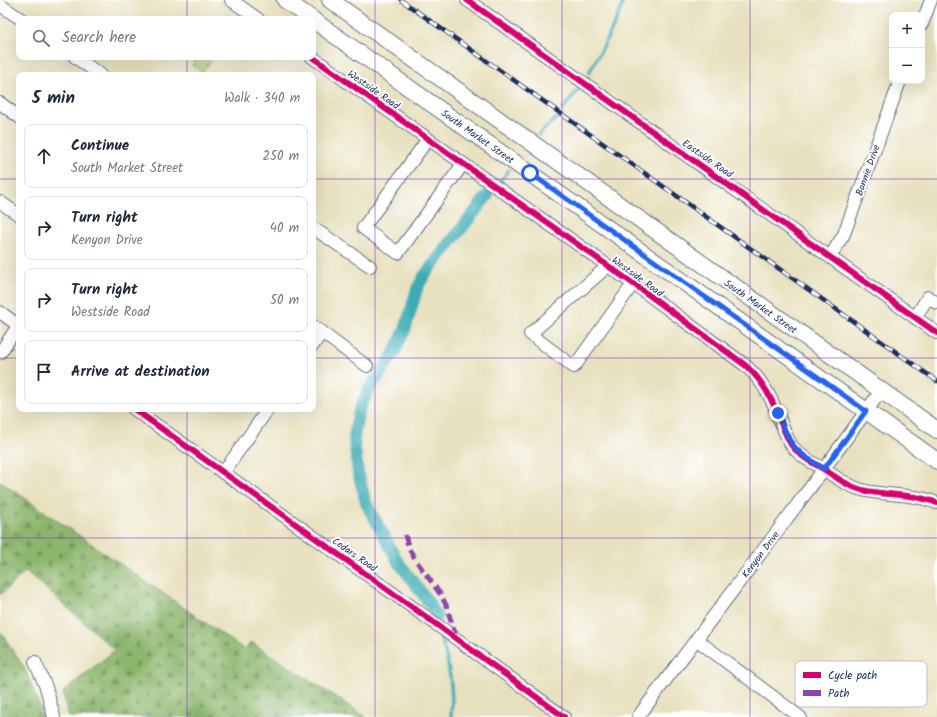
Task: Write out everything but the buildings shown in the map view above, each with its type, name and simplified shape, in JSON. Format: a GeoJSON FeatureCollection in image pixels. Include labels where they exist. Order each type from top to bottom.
{"type":"FeatureCollection","features":[{"type":"Feature","properties":{"kind":"main road","name":"South Market Street"},"geometry":{"type":"LineString","coordinates":[[285,0],[309,16]]}},
{"type":"Feature","properties":{"kind":"main road","name":"South Market Street"},"geometry":{"type":"LineString","coordinates":[[330,0],[937,430]]}},
{"type":"Feature","properties":{"kind":"main road","name":"South Market Street"},"geometry":{"type":"LineString","coordinates":[[316,21],[937,461]]}},
{"type":"Feature","properties":{"kind":"street"},"geometry":{"type":"LineString","coordinates":[[232,0],[254,16]]}},
{"type":"Feature","properties":{"kind":"street","name":"Eastside Road"},"geometry":{"type":"LineString","coordinates":[[467,0],[937,333]]}},
{"type":"Feature","properties":{"kind":"street"},"geometry":{"type":"LineString","coordinates":[[925,16],[931,0]]}},
{"type":"Feature","properties":{"kind":"street"},"geometry":{"type":"LineString","coordinates":[[0,5],[16,16]]}},
{"type":"Feature","properties":{"kind":"street"},"geometry":{"type":"LineString","coordinates":[[79,60],[97,72]]}},
{"type":"Feature","properties":{"kind":"street","name":"Westside Road"},"geometry":{"type":"LineString","coordinates":[[316,60],[733,356],[756,376],[772,400],[793,447],[803,456],[857,488],[866,491],[921,498],[937,503]]}},
{"type":"Feature","properties":{"kind":"street","name":"Bonnie Drive"},"geometry":{"type":"LineString","coordinates":[[830,257],[844,234],[899,84]]}},
{"type":"Feature","properties":{"kind":"street"},"geometry":{"type":"LineString","coordinates":[[0,103],[16,115]]}},
{"type":"Feature","properties":{"kind":"street"},"geometry":{"type":"LineString","coordinates":[[428,139],[363,228],[398,253],[463,164]]}},
{"type":"Feature","properties":{"kind":"street"},"geometry":{"type":"LineString","coordinates":[[0,202],[16,213]]}},
{"type":"Feature","properties":{"kind":"street"},"geometry":{"type":"LineString","coordinates":[[316,230],[370,266]]}},
{"type":"Feature","properties":{"kind":"street"},"geometry":{"type":"LineString","coordinates":[[608,266],[530,334],[574,367],[633,284]]}},
{"type":"Feature","properties":{"kind":"street"},"geometry":{"type":"LineString","coordinates":[[915,318],[928,296],[937,303]]}},
{"type":"Feature","properties":{"kind":"street"},"geometry":{"type":"LineString","coordinates":[[0,312],[16,324]]}},
{"type":"Feature","properties":{"kind":"street"},"geometry":{"type":"LineString","coordinates":[[317,329],[367,366]]}},
{"type":"Feature","properties":{"kind":"street"},"geometry":{"type":"LineString","coordinates":[[0,353],[16,330]]}},
{"type":"Feature","properties":{"kind":"street","name":"Kenyon Drive"},"geometry":{"type":"LineString","coordinates":[[638,717],[697,640],[881,391]]}},
{"type":"Feature","properties":{"kind":"street","name":"Cedars Road"},"geometry":{"type":"LineString","coordinates":[[138,412],[429,618],[564,717]]}},
{"type":"Feature","properties":{"kind":"street"},"geometry":{"type":"LineString","coordinates":[[223,473],[266,412]]}},
{"type":"Feature","properties":{"kind":"street"},"geometry":{"type":"LineString","coordinates":[[697,640],[800,717]]}},
{"type":"Feature","properties":{"kind":"street"},"geometry":{"type":"LineString","coordinates":[[35,662],[46,687],[54,717]]}},
{"type":"Feature","properties":{"kind":"green space"},"geometry":{"type":"Polygon","coordinates":[[[195,60],[211,60],[202,72],[192,65],[195,60]]]}},
{"type":"Feature","properties":{"kind":"green space"},"geometry":{"type":"Polygon","coordinates":[[[0,481],[245,650],[251,642],[366,717],[69,717],[63,692],[115,650],[26,571],[0,595],[0,481]]]}},
{"type":"Feature","properties":{"kind":"green space"},"geometry":{"type":"Polygon","coordinates":[[[0,631],[24,667],[44,717],[0,717],[0,631]]]}},
{"type":"Feature","properties":{"kind":"waterway"},"geometry":{"type":"LineString","coordinates":[[589,73],[612,28],[624,0]]}},
{"type":"Feature","properties":{"kind":"waterway"},"geometry":{"type":"LineString","coordinates":[[562,110],[578,90]]}},
{"type":"Feature","properties":{"kind":"waterway"},"geometry":{"type":"LineString","coordinates":[[538,135],[558,117]]}},
{"type":"Feature","properties":{"kind":"waterway"},"geometry":{"type":"LineString","coordinates":[[500,181],[509,170]]}},
{"type":"Feature","properties":{"kind":"waterway"},"geometry":{"type":"LineString","coordinates":[[437,617],[430,604],[397,560],[366,503],[358,472],[354,441],[356,424],[360,408],[368,391],[394,353],[405,330],[417,289],[424,276],[488,195]]}},
{"type":"Feature","properties":{"kind":"waterway"},"geometry":{"type":"LineString","coordinates":[[439,633],[446,654],[450,675],[452,696],[451,717]]}},
{"type":"Feature","properties":{"kind":"railway"},"geometry":{"type":"LineString","coordinates":[[401,0],[937,381]]}},
{"type":"Feature","properties":{"kind":"marked path"},"geometry":{"type":"LineString","coordinates":[[405,535],[409,549],[441,595],[446,605],[456,637]]}},
{"type":"Feature","properties":{"kind":"cycle path"},"geometry":{"type":"LineString","coordinates":[[467,0],[937,333]]}},
{"type":"Feature","properties":{"kind":"cycle path"},"geometry":{"type":"LineString","coordinates":[[316,60],[638,287],[745,365],[760,381],[768,393],[785,434],[792,446],[806,458],[856,488],[871,492],[909,496],[937,503]]}},
{"type":"Feature","properties":{"kind":"cycle path"},"geometry":{"type":"LineString","coordinates":[[138,412],[564,717]]}},
{"type":"Feature","properties":{"kind":"route"},"geometry":{"type":"LineString","coordinates":[[530,173],[866,411],[824,469],[803,456],[793,447],[785,432],[778,413]]}}]}
